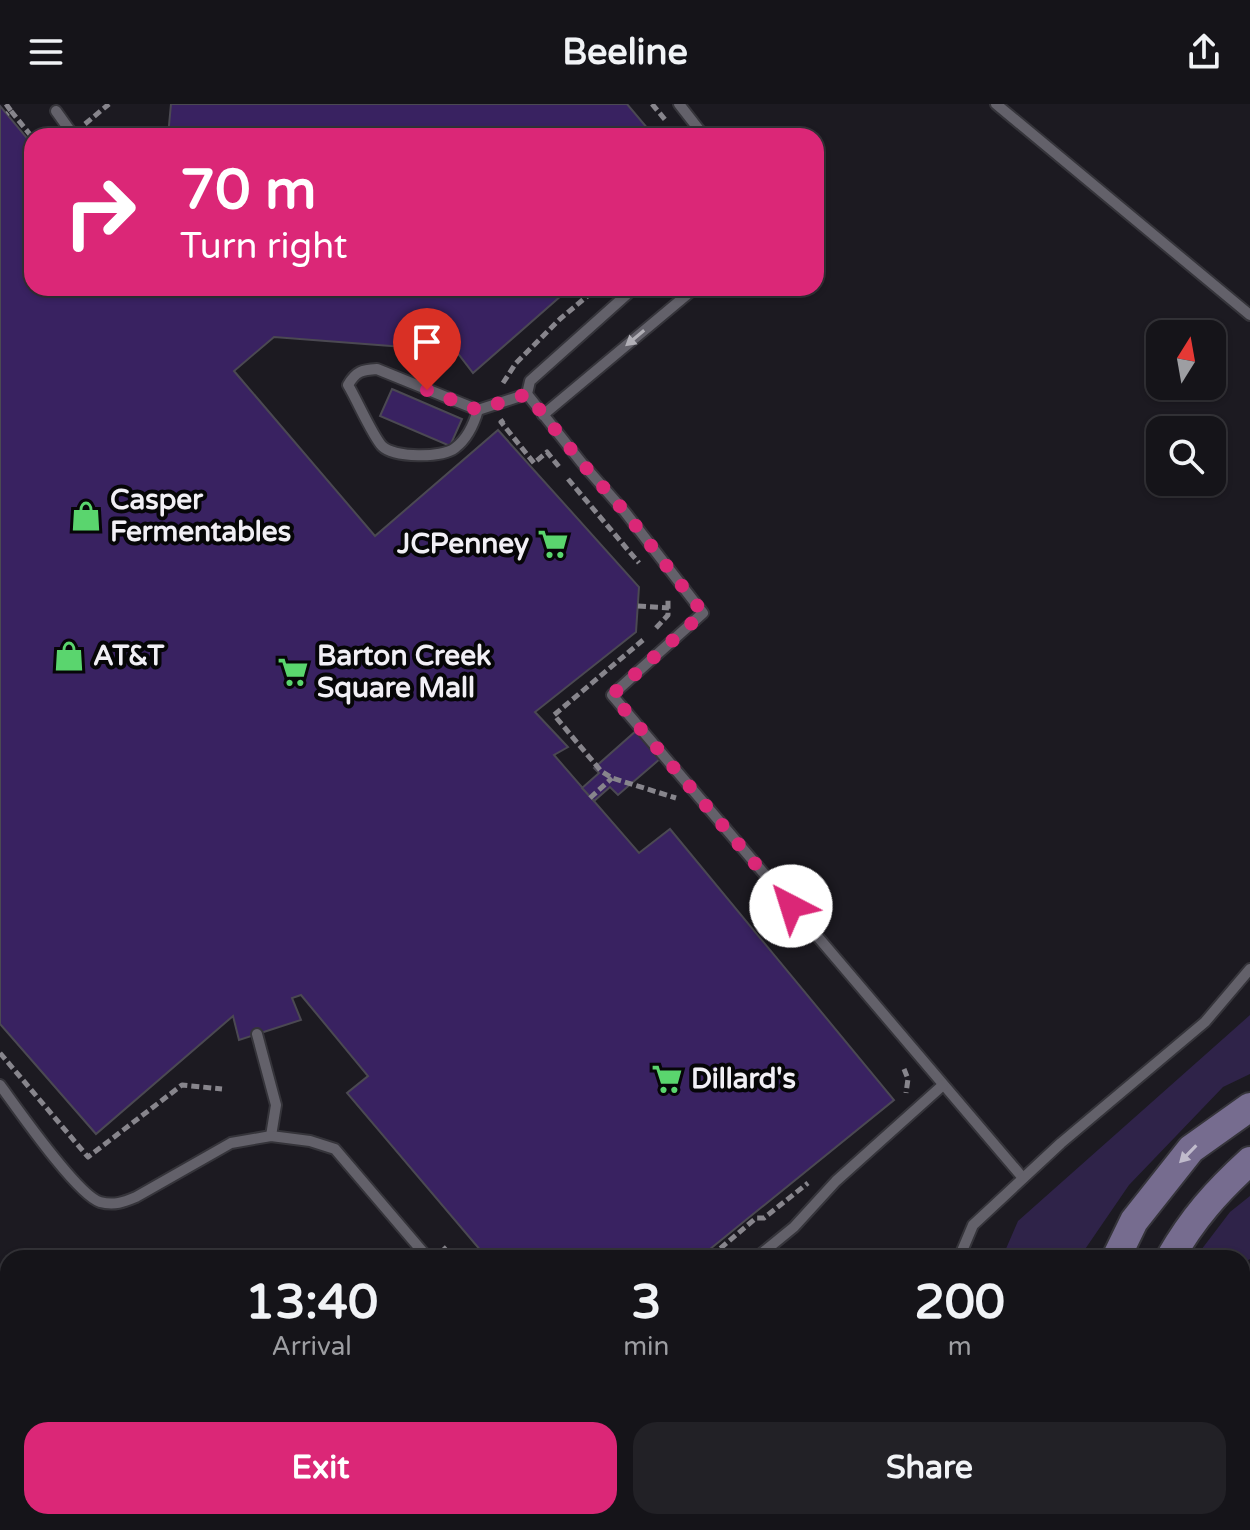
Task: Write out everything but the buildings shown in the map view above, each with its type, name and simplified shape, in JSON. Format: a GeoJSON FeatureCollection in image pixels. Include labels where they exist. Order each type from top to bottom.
{"type":"FeatureCollection","features":[{"type":"Feature","properties":{"kind":"street"},"geometry":{"type":"LineString","coordinates":[[1120,1250],[1134,1221],[1191,1149],[1250,1107]]}},
{"type":"Feature","properties":{"kind":"street"},"geometry":{"type":"LineString","coordinates":[[1175,1250],[1214,1193],[1250,1161]]}},
{"type":"Feature","properties":{"kind":"lane"},"geometry":{"type":"LineString","coordinates":[[679,104],[698,128]]}},
{"type":"Feature","properties":{"kind":"lane"},"geometry":{"type":"LineString","coordinates":[[996,104],[1250,315]]}},
{"type":"Feature","properties":{"kind":"lane"},"geometry":{"type":"LineString","coordinates":[[56,106],[69,128]]}},
{"type":"Feature","properties":{"kind":"lane"},"geometry":{"type":"LineString","coordinates":[[527,394],[530,381],[625,296]]}},
{"type":"Feature","properties":{"kind":"lane"},"geometry":{"type":"LineString","coordinates":[[543,415],[685,296]]}},
{"type":"Feature","properties":{"kind":"lane"},"geometry":{"type":"LineString","coordinates":[[478,410],[474,425],[455,449],[433,456],[395,453],[383,446],[348,385],[354,374],[377,369],[478,410],[527,394]]}},
{"type":"Feature","properties":{"kind":"lane"},"geometry":{"type":"LineString","coordinates":[[527,394],[625,512],[703,613],[612,695],[1023,1178]]}},
{"type":"Feature","properties":{"kind":"lane"},"geometry":{"type":"LineString","coordinates":[[962,1250],[973,1225],[1061,1143],[1205,1022],[1250,969]]}},
{"type":"Feature","properties":{"kind":"lane"},"geometry":{"type":"LineString","coordinates":[[257,1034],[276,1105],[271,1136]]}},
{"type":"Feature","properties":{"kind":"lane"},"geometry":{"type":"LineString","coordinates":[[0,1085],[74,1181],[98,1201],[120,1204],[231,1143],[271,1136],[310,1141],[335,1149],[421,1250]]}},
{"type":"Feature","properties":{"kind":"lane"},"geometry":{"type":"LineString","coordinates":[[766,1250],[794,1227],[836,1181],[943,1085]]}},
{"type":"Feature","properties":{"kind":"path"},"geometry":{"type":"LineString","coordinates":[[6,104],[24,128]]}},
{"type":"Feature","properties":{"kind":"path"},"geometry":{"type":"LineString","coordinates":[[85,124],[109,104]]}},
{"type":"Feature","properties":{"kind":"path"},"geometry":{"type":"LineString","coordinates":[[496,390],[527,352],[587,296]]}},
{"type":"Feature","properties":{"kind":"path"},"geometry":{"type":"LineString","coordinates":[[638,606],[669,608]]}},
{"type":"Feature","properties":{"kind":"path"},"geometry":{"type":"LineString","coordinates":[[590,798],[612,778]]}},
{"type":"Feature","properties":{"kind":"path"},"geometry":{"type":"LineString","coordinates":[[0,1053],[88,1157],[182,1085],[222,1089]]}},
{"type":"Feature","properties":{"kind":"shaded area"},"geometry":{"type":"Polygon","coordinates":[[[1250,1015],[1250,1074],[1223,1087],[1129,1185],[1084,1250],[1005,1250],[1018,1221],[1250,1015]]]}},
{"type":"Feature","properties":{"kind":"shaded area"},"geometry":{"type":"Polygon","coordinates":[[[1250,1196],[1250,1250],[1201,1250],[1230,1212],[1250,1196]]]}},
{"type":"Feature","properties":{"kind":"place","name":"Casper Fermentables"},"geometry":{"type":"Point","coordinates":[86,516]}},
{"type":"Feature","properties":{"kind":"place","name":"JCPenney"},"geometry":{"type":"Point","coordinates":[553,544]}},
{"type":"Feature","properties":{"kind":"place","name":"AT&T"},"geometry":{"type":"Point","coordinates":[69,656]}},
{"type":"Feature","properties":{"kind":"place","name":"Barton Creek Square Mall"},"geometry":{"type":"Point","coordinates":[293,672]}},
{"type":"Feature","properties":{"kind":"place","name":"Dillard's"},"geometry":{"type":"Point","coordinates":[667,1079]}},
{"type":"Feature","properties":{"kind":"route"},"geometry":{"type":"LineString","coordinates":[[427,390],[478,410],[527,394],[625,512],[703,613],[612,695],[791,906]]}}]}
